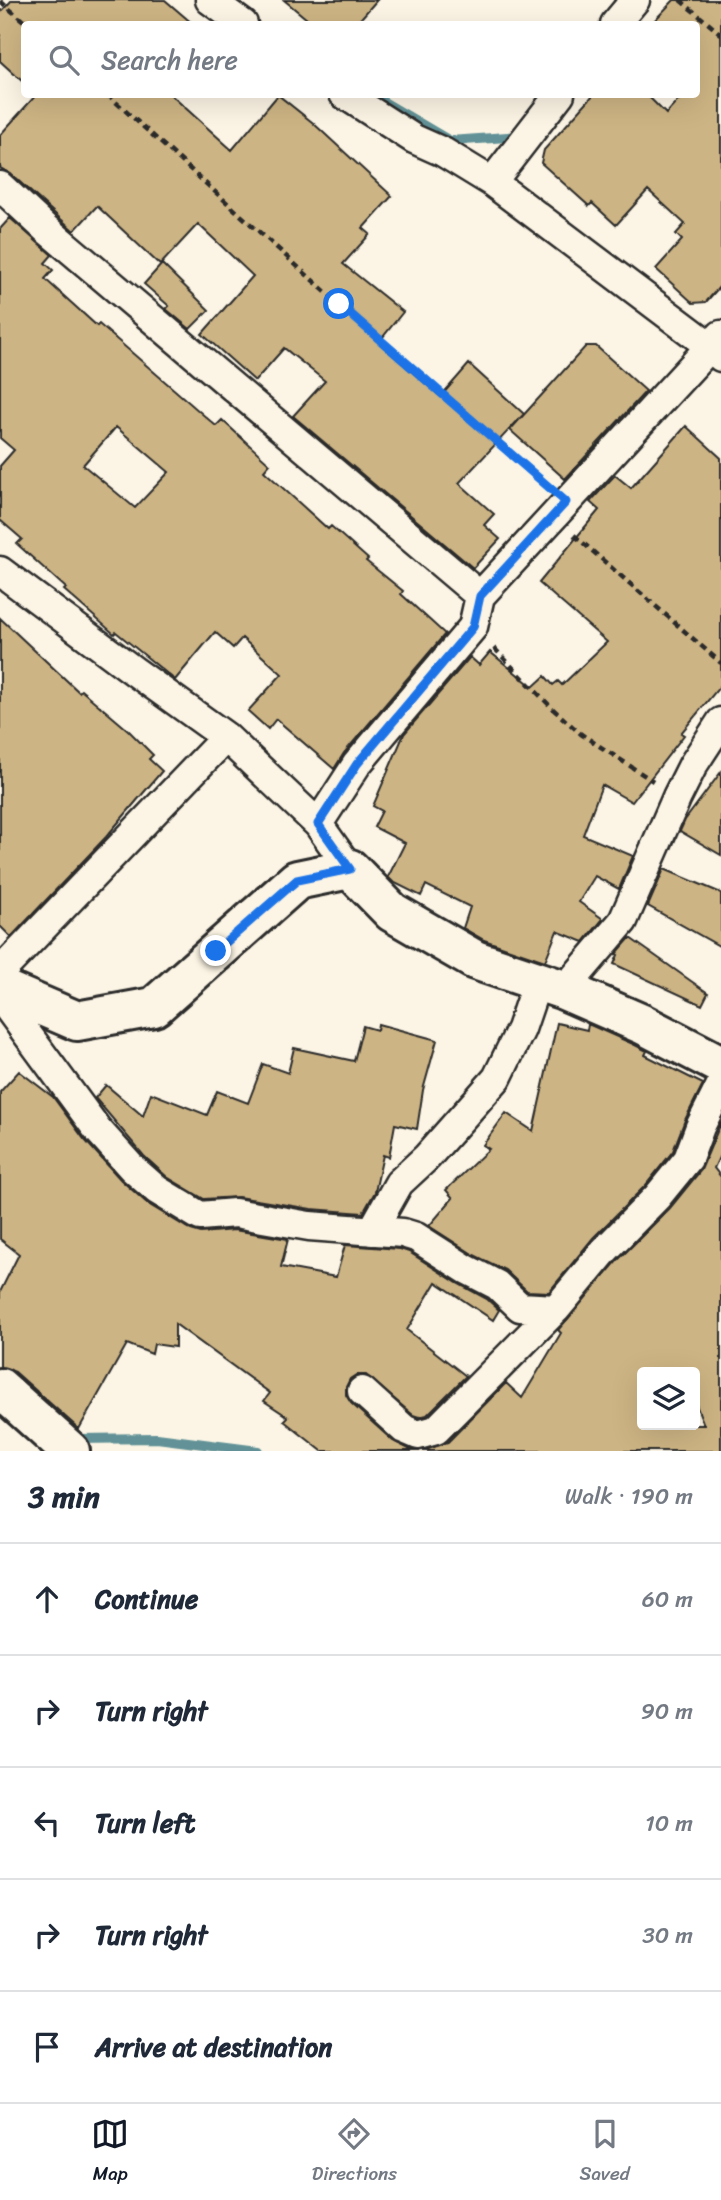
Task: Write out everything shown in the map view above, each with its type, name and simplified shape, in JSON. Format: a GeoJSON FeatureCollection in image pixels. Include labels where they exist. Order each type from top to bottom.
{"type":"FeatureCollection","features":[{"type":"Feature","properties":{"kind":"street"},"geometry":{"type":"LineString","coordinates":[[210,0],[239,21]]}},
{"type":"Feature","properties":{"kind":"street"},"geometry":{"type":"LineString","coordinates":[[618,21],[635,0]]}},
{"type":"Feature","properties":{"kind":"street"},"geometry":{"type":"LineString","coordinates":[[318,824],[357,764],[473,627],[480,596],[559,509],[718,346],[492,182],[443,152],[414,139],[350,98]]}},
{"type":"Feature","properties":{"kind":"street"},"geometry":{"type":"LineString","coordinates":[[492,182],[557,98]]}},
{"type":"Feature","properties":{"kind":"street"},"geometry":{"type":"LineString","coordinates":[[0,186],[45,228],[480,596]]}},
{"type":"Feature","properties":{"kind":"street"},"geometry":{"type":"LineString","coordinates":[[0,571],[226,737],[318,824],[350,869],[392,912],[475,960],[551,984],[642,1024],[721,1065]]}},
{"type":"Feature","properties":{"kind":"street"},"geometry":{"type":"LineString","coordinates":[[372,1231],[399,1183],[427,1157],[497,1078],[521,1029],[551,984],[623,920],[677,797],[693,765],[721,722]]}},
{"type":"Feature","properties":{"kind":"street"},"geometry":{"type":"LineString","coordinates":[[0,972],[226,737]]}},
{"type":"Feature","properties":{"kind":"street"},"geometry":{"type":"LineString","coordinates":[[0,988],[77,1021],[155,1007],[297,880],[350,869]]}},
{"type":"Feature","properties":{"kind":"street"},"geometry":{"type":"LineString","coordinates":[[0,997],[97,1129],[132,1168],[156,1190],[200,1216],[235,1213],[309,1226],[403,1233],[416,1237],[497,1285],[520,1307],[556,1308]]}},
{"type":"Feature","properties":{"kind":"street"},"geometry":{"type":"LineString","coordinates":[[362,1391],[404,1429],[418,1435],[436,1430],[556,1308],[605,1250],[657,1197],[688,1159],[700,1126],[721,1085]]}},
{"type":"Feature","properties":{"kind":"street"},"geometry":{"type":"LineString","coordinates":[[0,1388],[70,1451]]}},
{"type":"Feature","properties":{"kind":"path"},"geometry":{"type":"LineString","coordinates":[[680,0],[721,34]]}},
{"type":"Feature","properties":{"kind":"path"},"geometry":{"type":"LineString","coordinates":[[0,1],[23,21]]}},
{"type":"Feature","properties":{"kind":"path"},"geometry":{"type":"LineString","coordinates":[[111,98],[339,304],[721,663]]}},
{"type":"Feature","properties":{"kind":"path"},"geometry":{"type":"LineString","coordinates":[[473,627],[581,734],[677,797]]}},
{"type":"Feature","properties":{"kind":"building"},"geometry":{"type":"Polygon","coordinates":[[[12,0],[165,0],[190,21],[21,21],[21,80],[0,61],[0,13],[12,0]]]}},
{"type":"Feature","properties":{"kind":"building"},"geometry":{"type":"Polygon","coordinates":[[[284,0],[377,0],[359,21],[309,21],[284,0]]]}},
{"type":"Feature","properties":{"kind":"building"},"geometry":{"type":"Polygon","coordinates":[[[674,0],[721,0],[721,285],[706,302],[693,303],[656,269],[682,240],[676,234],[685,224],[648,190],[616,225],[592,203],[589,206],[541,163],[544,150],[590,98],[650,98],[666,114],[680,98],[700,98],[700,21],[654,21],[674,0]]]}},
{"type":"Feature","properties":{"kind":"building"},"geometry":{"type":"Polygon","coordinates":[[[33,98],[174,98],[232,150],[275,98],[282,98],[312,122],[392,196],[363,228],[370,234],[343,264],[403,312],[379,342],[441,396],[469,364],[524,414],[459,483],[494,514],[484,525],[500,539],[473,568],[293,416],[325,381],[284,348],[255,381],[202,334],[253,276],[198,224],[160,265],[97,206],[74,231],[11,174],[0,168],[0,135],[33,98]]]}},
{"type":"Feature","properties":{"kind":"building"},"geometry":{"type":"Polygon","coordinates":[[[10,218],[52,255],[45,263],[53,270],[45,279],[216,426],[222,420],[270,464],[264,471],[328,529],[331,526],[368,559],[366,561],[403,591],[401,594],[445,634],[344,753],[334,769],[276,719],[268,729],[248,711],[282,674],[242,638],[233,648],[215,632],[175,680],[116,632],[114,634],[64,590],[66,588],[17,544],[22,539],[0,520],[0,466],[14,450],[0,438],[0,229],[10,218]],[[116,427],[83,465],[135,508],[169,472],[116,427]]]}},
{"type":"Feature","properties":{"kind":"building"},"geometry":{"type":"Polygon","coordinates":[[[162,264],[209,310],[190,329],[166,309],[169,306],[144,284],[162,264]]]}},
{"type":"Feature","properties":{"kind":"building"},"geometry":{"type":"Polygon","coordinates":[[[586,346],[596,346],[646,391],[565,479],[510,430],[586,346]]]}},
{"type":"Feature","properties":{"kind":"building"},"geometry":{"type":"Polygon","coordinates":[[[686,426],[721,458],[721,685],[681,733],[684,735],[632,802],[602,785],[583,835],[633,856],[619,889],[595,876],[579,902],[603,919],[584,942],[557,931],[545,961],[484,940],[463,928],[470,907],[426,885],[421,896],[393,882],[388,877],[405,843],[374,827],[382,811],[373,806],[404,734],[470,657],[479,665],[490,652],[533,687],[545,676],[553,685],[558,681],[562,685],[607,642],[539,583],[599,510],[590,502],[615,475],[631,488],[686,426]]]}},
{"type":"Feature","properties":{"kind":"building"},"geometry":{"type":"Polygon","coordinates":[[[0,618],[79,692],[81,690],[128,730],[153,755],[149,759],[162,771],[106,837],[11,937],[0,926],[0,618]]]}},
{"type":"Feature","properties":{"kind":"building"},"geometry":{"type":"Polygon","coordinates":[[[721,772],[721,855],[680,831],[685,820],[721,772]]]}},
{"type":"Feature","properties":{"kind":"building"},"geometry":{"type":"Polygon","coordinates":[[[664,869],[721,893],[721,947],[648,906],[664,869]]]}},
{"type":"Feature","properties":{"kind":"building"},"geometry":{"type":"Polygon","coordinates":[[[630,938],[708,993],[702,1005],[614,964],[618,955],[616,954],[630,938]]]}},
{"type":"Feature","properties":{"kind":"building"},"geometry":{"type":"Polygon","coordinates":[[[557,1023],[587,1030],[588,1024],[647,1051],[645,1055],[703,1084],[673,1151],[645,1186],[593,1238],[549,1292],[527,1291],[505,1270],[474,1255],[429,1226],[453,1198],[446,1190],[489,1149],[483,1145],[506,1113],[533,1131],[557,1023]]]}},
{"type":"Feature","properties":{"kind":"building"},"geometry":{"type":"Polygon","coordinates":[[[378,1024],[437,1040],[423,1090],[417,1129],[395,1124],[389,1157],[383,1155],[375,1192],[363,1213],[311,1209],[238,1197],[204,1199],[167,1177],[144,1156],[95,1098],[106,1085],[143,1116],[151,1093],[207,1115],[217,1091],[248,1103],[263,1064],[288,1073],[294,1048],[354,1061],[363,1026],[377,1030],[378,1024]]]}},
{"type":"Feature","properties":{"kind":"building"},"geometry":{"type":"Polygon","coordinates":[[[19,1071],[53,1097],[84,1139],[121,1180],[148,1204],[191,1230],[201,1233],[234,1230],[288,1239],[281,1267],[336,1277],[345,1245],[400,1249],[487,1299],[499,1310],[493,1320],[436,1282],[407,1330],[466,1376],[427,1415],[413,1415],[366,1375],[356,1375],[350,1379],[346,1395],[351,1403],[393,1441],[411,1450],[420,1451],[322,1451],[284,1421],[288,1417],[264,1401],[270,1393],[175,1324],[175,1347],[154,1344],[152,1354],[127,1344],[79,1429],[15,1372],[0,1367],[0,1292],[19,1254],[0,1239],[0,1092],[19,1071]]]}},
{"type":"Feature","properties":{"kind":"building"},"geometry":{"type":"Polygon","coordinates":[[[721,1122],[721,1153],[714,1168],[721,1177],[721,1451],[423,1451],[448,1442],[506,1383],[522,1398],[561,1333],[558,1330],[617,1261],[670,1208],[701,1170],[721,1122]]]}},
{"type":"Feature","properties":{"kind":"waterway"},"geometry":{"type":"LineString","coordinates":[[377,98],[450,141],[522,136]]}},
{"type":"Feature","properties":{"kind":"waterway"},"geometry":{"type":"LineString","coordinates":[[72,1436],[77,1439],[157,1438],[258,1451]]}},
{"type":"Feature","properties":{"kind":"route"},"geometry":{"type":"LineString","coordinates":[[216,951],[297,880],[350,869],[318,824],[357,764],[473,627],[480,596],[566,502],[339,304]]}}]}
